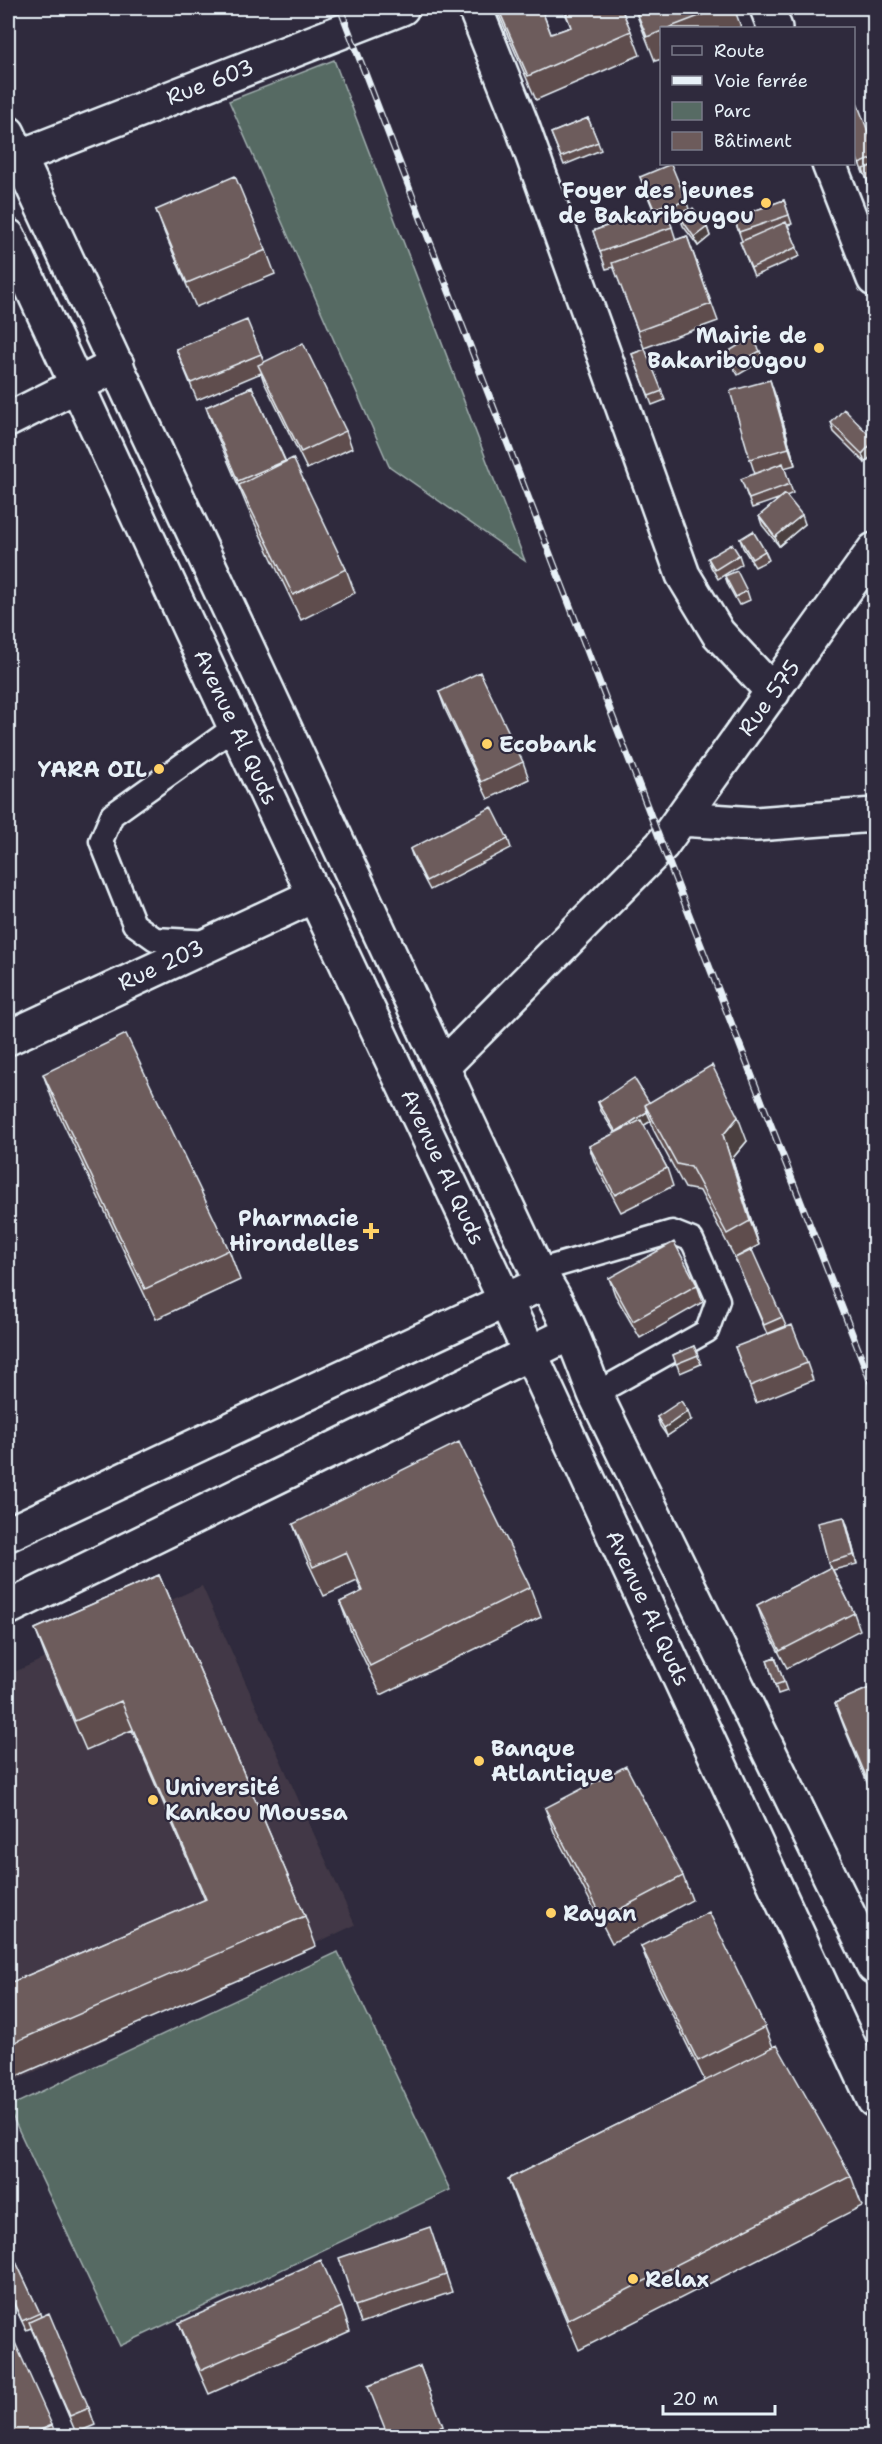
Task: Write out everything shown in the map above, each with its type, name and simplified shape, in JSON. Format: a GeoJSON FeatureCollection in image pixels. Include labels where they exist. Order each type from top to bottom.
{"type":"FeatureCollection","features":[{"type":"Feature","properties":{"kind":"main road","name":"Rue 603"},"geometry":{"type":"LineString","coordinates":[[13,145],[402,8]]}},
{"type":"Feature","properties":{"kind":"main road"},"geometry":{"type":"LineString","coordinates":[[474,8],[521,123],[683,574],[718,633],[774,692]]}},
{"type":"Feature","properties":{"kind":"main road"},"geometry":{"type":"LineString","coordinates":[[767,8],[775,27]]}},
{"type":"Feature","properties":{"kind":"main road","name":"Avenue Al Quds"},"geometry":{"type":"LineString","coordinates":[[13,145],[442,1067],[541,1277],[571,1333],[596,1394],[874,1967]]}},
{"type":"Feature","properties":{"kind":"main road"},"geometry":{"type":"LineString","coordinates":[[829,165],[874,279]]}},
{"type":"Feature","properties":{"kind":"main road","name":"Avenue Al Quds"},"geometry":{"type":"LineString","coordinates":[[8,236],[235,727],[506,1301],[874,2100]]}},
{"type":"Feature","properties":{"kind":"main road"},"geometry":{"type":"LineString","coordinates":[[8,420],[117,365]]}},
{"type":"Feature","properties":{"kind":"main road","name":"Rue 575"},"geometry":{"type":"LineString","coordinates":[[442,1067],[662,846],[874,550]]}},
{"type":"Feature","properties":{"kind":"main road"},"geometry":{"type":"LineString","coordinates":[[681,819],[756,824],[874,815]]}},
{"type":"Feature","properties":{"kind":"main road","name":"Rue 203"},"geometry":{"type":"LineString","coordinates":[[8,1038],[315,895]]}},
{"type":"Feature","properties":{"kind":"main road"},"geometry":{"type":"LineString","coordinates":[[8,1534],[506,1301],[541,1277]]}},
{"type":"Feature","properties":{"kind":"main road"},"geometry":{"type":"LineString","coordinates":[[8,1608],[571,1333]]}},
{"type":"Feature","properties":{"kind":"lane"},"geometry":{"type":"LineString","coordinates":[[210,942],[155,939],[134,924],[101,841],[112,815],[235,727]]}},
{"type":"Feature","properties":{"kind":"lane"},"geometry":{"type":"LineString","coordinates":[[541,1277],[672,1232],[692,1240],[718,1300],[707,1331],[596,1394]]}},
{"type":"Feature","properties":{"kind":"shaded area","name":"Université Kankou Moussa"},"geometry":{"type":"Polygon","coordinates":[[[202,1586],[355,1925],[8,2084],[8,1675],[202,1586]]]}},
{"type":"Feature","properties":{"kind":"green space"},"geometry":{"type":"Polygon","coordinates":[[[334,60],[525,561],[389,466],[229,101],[334,60]]]}},
{"type":"Feature","properties":{"kind":"green space"},"geometry":{"type":"Polygon","coordinates":[[[338,1952],[450,2190],[120,2346],[8,2107],[338,1952]]]}},
{"type":"Feature","properties":{"kind":"building"},"geometry":{"type":"Polygon","coordinates":[[[498,8],[541,8],[551,34],[571,27],[564,8],[621,8],[631,31],[528,76],[498,8]]]}},
{"type":"Feature","properties":{"kind":"building"},"geometry":{"type":"Polygon","coordinates":[[[635,8],[720,8],[671,27],[660,27],[660,32],[647,37],[635,8]]]}},
{"type":"Feature","properties":{"kind":"building"},"geometry":{"type":"Polygon","coordinates":[[[870,8],[874,8],[874,20],[872,20],[870,8]]]}},
{"type":"Feature","properties":{"kind":"building"},"geometry":{"type":"Polygon","coordinates":[[[855,98],[874,147],[874,158],[859,164],[855,153],[855,98]]]}},
{"type":"Feature","properties":{"kind":"building"},"geometry":{"type":"Polygon","coordinates":[[[588,118],[598,142],[561,157],[551,133],[588,118]]]}},
{"type":"Feature","properties":{"kind":"building"},"geometry":{"type":"Polygon","coordinates":[[[671,165],[686,200],[666,209],[664,205],[654,209],[640,177],[671,165]]]}},
{"type":"Feature","properties":{"kind":"building"},"geometry":{"type":"Polygon","coordinates":[[[874,165],[874,199],[863,169],[874,165]]]}},
{"type":"Feature","properties":{"kind":"building"},"geometry":{"type":"Polygon","coordinates":[[[235,176],[266,250],[187,283],[156,210],[235,176]]]}},
{"type":"Feature","properties":{"kind":"building"},"geometry":{"type":"Polygon","coordinates":[[[784,200],[789,215],[739,232],[734,218],[784,200]]]}},
{"type":"Feature","properties":{"kind":"building"},"geometry":{"type":"Polygon","coordinates":[[[664,205],[672,227],[600,252],[593,231],[664,205]]]}},
{"type":"Feature","properties":{"kind":"building"},"geometry":{"type":"Polygon","coordinates":[[[693,208],[707,227],[694,237],[680,217],[693,208]]]}},
{"type":"Feature","properties":{"kind":"building"},"geometry":{"type":"Polygon","coordinates":[[[786,222],[797,247],[751,268],[740,242],[786,222]]]}},
{"type":"Feature","properties":{"kind":"building"},"geometry":{"type":"Polygon","coordinates":[[[687,236],[711,304],[638,331],[612,263],[687,236]]]}},
{"type":"Feature","properties":{"kind":"building"},"geometry":{"type":"Polygon","coordinates":[[[247,320],[261,354],[191,383],[176,349],[247,320]]]}},
{"type":"Feature","properties":{"kind":"building"},"geometry":{"type":"Polygon","coordinates":[[[752,337],[760,351],[734,366],[726,353],[752,337]]]}},
{"type":"Feature","properties":{"kind":"building"},"geometry":{"type":"Polygon","coordinates":[[[303,343],[346,431],[301,452],[258,365],[303,343]]]}},
{"type":"Feature","properties":{"kind":"building"},"geometry":{"type":"Polygon","coordinates":[[[645,349],[662,391],[649,396],[632,354],[645,349]]]}},
{"type":"Feature","properties":{"kind":"building"},"geometry":{"type":"Polygon","coordinates":[[[770,380],[789,448],[750,459],[730,391],[770,380]]]}},
{"type":"Feature","properties":{"kind":"building"},"geometry":{"type":"Polygon","coordinates":[[[252,387],[285,461],[238,481],[206,407],[252,387]]]}},
{"type":"Feature","properties":{"kind":"building"},"geometry":{"type":"Polygon","coordinates":[[[844,409],[874,440],[862,454],[831,423],[844,409]]]}},
{"type":"Feature","properties":{"kind":"building"},"geometry":{"type":"Polygon","coordinates":[[[293,458],[346,569],[293,595],[239,485],[293,458]]]}},
{"type":"Feature","properties":{"kind":"building"},"geometry":{"type":"Polygon","coordinates":[[[783,463],[790,484],[749,499],[741,479],[783,463]]]}},
{"type":"Feature","properties":{"kind":"building"},"geometry":{"type":"Polygon","coordinates":[[[785,494],[802,515],[775,537],[759,516],[785,494]]]}},
{"type":"Feature","properties":{"kind":"building"},"geometry":{"type":"Polygon","coordinates":[[[753,531],[765,551],[752,559],[740,539],[753,531]]]}},
{"type":"Feature","properties":{"kind":"building"},"geometry":{"type":"Polygon","coordinates":[[[732,544],[739,555],[715,570],[708,558],[732,544]]]}},
{"type":"Feature","properties":{"kind":"building"},"geometry":{"type":"Polygon","coordinates":[[[737,571],[747,591],[736,597],[725,576],[737,571]]]}},
{"type":"Feature","properties":{"kind":"building","name":"Ecobank"},"geometry":{"type":"Polygon","coordinates":[[[480,672],[523,762],[481,782],[439,692],[480,672]]]}},
{"type":"Feature","properties":{"kind":"building"},"geometry":{"type":"Polygon","coordinates":[[[492,807],[508,839],[426,881],[410,849],[492,807]]]}},
{"type":"Feature","properties":{"kind":"building"},"geometry":{"type":"Polygon","coordinates":[[[126,1034],[229,1250],[145,1289],[43,1074],[126,1034]]]}},
{"type":"Feature","properties":{"kind":"building"},"geometry":{"type":"Polygon","coordinates":[[[712,1065],[738,1117],[723,1135],[750,1221],[727,1234],[691,1167],[677,1164],[645,1105],[712,1065]]]}},
{"type":"Feature","properties":{"kind":"building"},"geometry":{"type":"Polygon","coordinates":[[[634,1078],[649,1102],[645,1105],[647,1112],[616,1132],[598,1102],[634,1078]]]}},
{"type":"Feature","properties":{"kind":"building"},"geometry":{"type":"Polygon","coordinates":[[[641,1120],[667,1168],[615,1195],[589,1146],[641,1120]]]}},
{"type":"Feature","properties":{"kind":"building"},"geometry":{"type":"Polygon","coordinates":[[[674,1242],[697,1285],[633,1321],[609,1278],[674,1242]]]}},
{"type":"Feature","properties":{"kind":"building"},"geometry":{"type":"Polygon","coordinates":[[[752,1250],[782,1317],[764,1325],[735,1258],[752,1250]]]}},
{"type":"Feature","properties":{"kind":"building"},"geometry":{"type":"Polygon","coordinates":[[[792,1325],[807,1363],[750,1386],[735,1347],[792,1325]]]}},
{"type":"Feature","properties":{"kind":"building"},"geometry":{"type":"Polygon","coordinates":[[[694,1346],[698,1355],[676,1364],[673,1355],[694,1346]]]}},
{"type":"Feature","properties":{"kind":"building"},"geometry":{"type":"Polygon","coordinates":[[[681,1401],[688,1411],[664,1428],[657,1417],[681,1401]]]}},
{"type":"Feature","properties":{"kind":"building"},"geometry":{"type":"Polygon","coordinates":[[[459,1442],[530,1587],[370,1666],[340,1602],[363,1591],[346,1552],[313,1567],[293,1524],[459,1442]]]}},
{"type":"Feature","properties":{"kind":"building"},"geometry":{"type":"Polygon","coordinates":[[[844,1517],[854,1555],[828,1562],[818,1523],[844,1517]]]}},
{"type":"Feature","properties":{"kind":"building"},"geometry":{"type":"Polygon","coordinates":[[[831,1567],[854,1613],[780,1651],[757,1605],[831,1567]]]}},
{"type":"Feature","properties":{"kind":"building"},"geometry":{"type":"Polygon","coordinates":[[[159,1575],[305,1916],[8,2045],[8,1977],[10,1983],[206,1899],[121,1701],[75,1721],[35,1629],[159,1575]]]}},
{"type":"Feature","properties":{"kind":"building"},"geometry":{"type":"Polygon","coordinates":[[[775,1657],[784,1682],[775,1685],[767,1660],[775,1657]]]}},
{"type":"Feature","properties":{"kind":"building"},"geometry":{"type":"Polygon","coordinates":[[[874,1686],[874,1795],[835,1703],[874,1686]]]}},
{"type":"Feature","properties":{"kind":"building"},"geometry":{"type":"Polygon","coordinates":[[[626,1766],[683,1876],[603,1918],[545,1808],[626,1766]]]}},
{"type":"Feature","properties":{"kind":"building"},"geometry":{"type":"Polygon","coordinates":[[[709,1912],[765,2027],[698,2061],[641,1946],[709,1912]]]}},
{"type":"Feature","properties":{"kind":"building","name":"Relax"},"geometry":{"type":"Polygon","coordinates":[[[777,2045],[851,2176],[568,2320],[508,2179],[777,2045]]]}},
{"type":"Feature","properties":{"kind":"building"},"geometry":{"type":"Polygon","coordinates":[[[430,2227],[446,2275],[355,2306],[339,2258],[430,2227]]]}},
{"type":"Feature","properties":{"kind":"building"},"geometry":{"type":"Polygon","coordinates":[[[8,2245],[40,2313],[22,2321],[8,2290],[8,2245]]]}},
{"type":"Feature","properties":{"kind":"building"},"geometry":{"type":"Polygon","coordinates":[[[321,2260],[342,2307],[200,2370],[179,2323],[321,2260]]]}},
{"type":"Feature","properties":{"kind":"building"},"geometry":{"type":"Polygon","coordinates":[[[49,2313],[89,2408],[70,2416],[29,2322],[49,2313]]]}},
{"type":"Feature","properties":{"kind":"building"},"geometry":{"type":"Polygon","coordinates":[[[8,2327],[52,2425],[27,2436],[8,2436],[8,2327]]]}},
{"type":"Feature","properties":{"kind":"building"},"geometry":{"type":"Polygon","coordinates":[[[420,2366],[443,2426],[415,2436],[388,2436],[368,2386],[420,2366]]]}},
{"type":"Feature","properties":{"kind":"railway"},"geometry":{"type":"LineString","coordinates":[[340,8],[874,1390]]}},
{"type":"Feature","properties":{"kind":"place","name":"Foyer des jeunes de Bakaribougou"},"geometry":{"type":"Point","coordinates":[766,203]}},
{"type":"Feature","properties":{"kind":"place","name":"Mairie de Bakaribougou"},"geometry":{"type":"Point","coordinates":[819,348]}},
{"type":"Feature","properties":{"kind":"place","name":"Ecobank"},"geometry":{"type":"Point","coordinates":[487,744]}},
{"type":"Feature","properties":{"kind":"place","name":"YARA OIL"},"geometry":{"type":"Point","coordinates":[159,769]}},
{"type":"Feature","properties":{"kind":"place","name":"Pharmacie Hirondelles"},"geometry":{"type":"Point","coordinates":[371,1231]}},
{"type":"Feature","properties":{"kind":"place","name":"Banque Atlantique"},"geometry":{"type":"Point","coordinates":[479,1761]}},
{"type":"Feature","properties":{"kind":"place","name":"Université Kankou Moussa"},"geometry":{"type":"Point","coordinates":[153,1800]}},
{"type":"Feature","properties":{"kind":"place","name":"Rayan"},"geometry":{"type":"Point","coordinates":[551,1913]}},
{"type":"Feature","properties":{"kind":"place","name":"Relax"},"geometry":{"type":"Point","coordinates":[633,2279]}}]}
